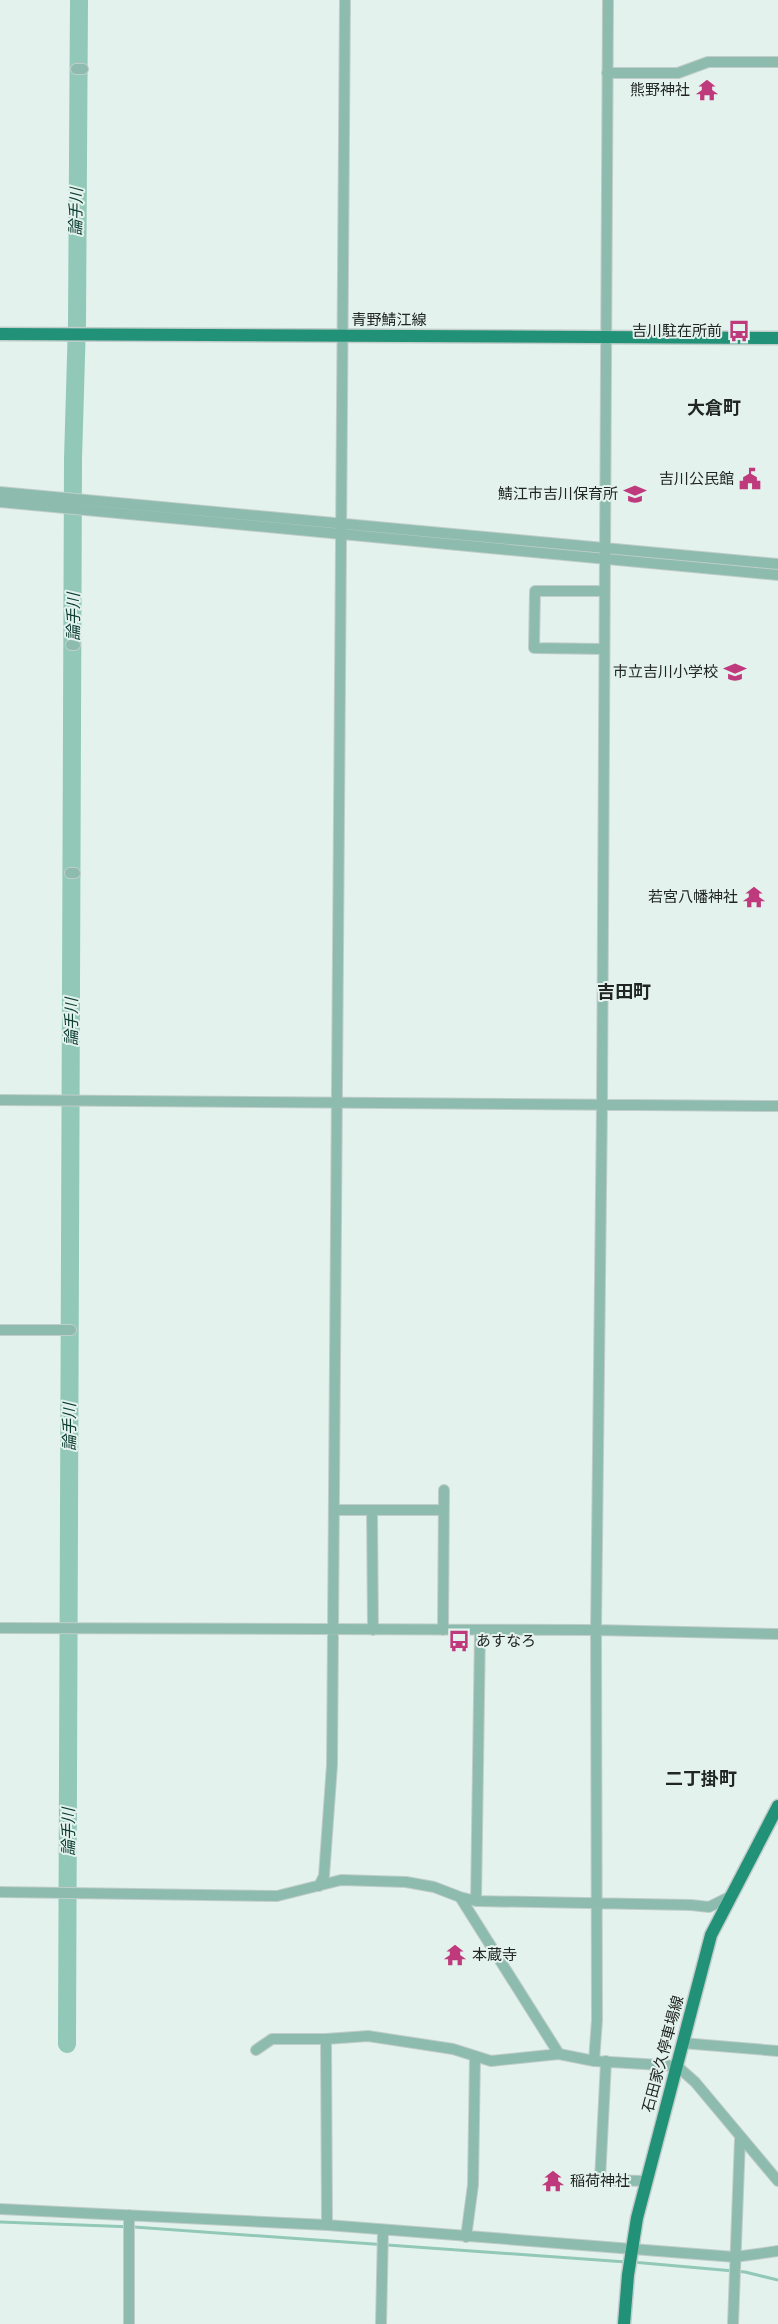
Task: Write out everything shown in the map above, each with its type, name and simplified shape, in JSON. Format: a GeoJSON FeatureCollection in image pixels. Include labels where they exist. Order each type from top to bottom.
{"type":"FeatureCollection","features":[{"type":"Feature","properties":{"kind":"main road","name":"青野鯖江線"},"geometry":{"type":"LineString","coordinates":[[0,334],[778,338]]}},
{"type":"Feature","properties":{"kind":"main road","name":"石田家久停車場線"},"geometry":{"type":"LineString","coordinates":[[624,2324],[628,2275],[637,2218],[711,1935],[778,1806]]}},
{"type":"Feature","properties":{"kind":"street"},"geometry":{"type":"LineString","coordinates":[[319,1886],[324,1876],[332,1765],[334,1630],[345,0]]}},
{"type":"Feature","properties":{"kind":"street"},"geometry":{"type":"LineString","coordinates":[[594,2060],[597,2020],[598,1903],[596,1630],[602,1105],[608,0]]}},
{"type":"Feature","properties":{"kind":"street"},"geometry":{"type":"LineString","coordinates":[[607,73],[678,73],[708,62],[778,62]]}},
{"type":"Feature","properties":{"kind":"street"},"geometry":{"type":"LineString","coordinates":[[0,492],[341,529]]}},
{"type":"Feature","properties":{"kind":"street"},"geometry":{"type":"LineString","coordinates":[[0,502],[604,552],[778,564]]}},
{"type":"Feature","properties":{"kind":"street"},"geometry":{"type":"LineString","coordinates":[[604,552],[778,575]]}},
{"type":"Feature","properties":{"kind":"street"},"geometry":{"type":"LineString","coordinates":[[604,591],[535,591],[534,648],[604,649]]}},
{"type":"Feature","properties":{"kind":"street"},"geometry":{"type":"LineString","coordinates":[[0,1100],[778,1106]]}},
{"type":"Feature","properties":{"kind":"street"},"geometry":{"type":"LineString","coordinates":[[0,1330],[69,1330]]}},
{"type":"Feature","properties":{"kind":"street"},"geometry":{"type":"LineString","coordinates":[[443,1630],[444,1490]]}},
{"type":"Feature","properties":{"kind":"street"},"geometry":{"type":"LineString","coordinates":[[335,1510],[444,1510]]}},
{"type":"Feature","properties":{"kind":"street"},"geometry":{"type":"LineString","coordinates":[[372,1510],[373,1630]]}},
{"type":"Feature","properties":{"kind":"street"},"geometry":{"type":"LineString","coordinates":[[0,1628],[596,1630],[778,1634]]}},
{"type":"Feature","properties":{"kind":"street"},"geometry":{"type":"LineString","coordinates":[[476,1901],[480,1630]]}},
{"type":"Feature","properties":{"kind":"street"},"geometry":{"type":"LineString","coordinates":[[0,1892],[277,1896],[341,1880],[406,1882],[434,1887],[476,1901],[709,1907],[731,1896]]}},
{"type":"Feature","properties":{"kind":"street"},"geometry":{"type":"LineString","coordinates":[[460,1897],[559,2054]]}},
{"type":"Feature","properties":{"kind":"street"},"geometry":{"type":"LineString","coordinates":[[256,2050],[272,2039],[326,2039],[368,2036],[453,2049],[491,2061],[559,2054],[594,2060],[677,2066],[695,2082],[778,2181]]}},
{"type":"Feature","properties":{"kind":"street"},"geometry":{"type":"LineString","coordinates":[[326,2039],[327,2225]]}},
{"type":"Feature","properties":{"kind":"street"},"geometry":{"type":"LineString","coordinates":[[682,2043],[778,2051]]}},
{"type":"Feature","properties":{"kind":"street"},"geometry":{"type":"LineString","coordinates":[[466,2237],[473,2185],[476,2056]]}},
{"type":"Feature","properties":{"kind":"street"},"geometry":{"type":"LineString","coordinates":[[606,2061],[600,2180],[646,2181]]}},
{"type":"Feature","properties":{"kind":"street"},"geometry":{"type":"LineString","coordinates":[[733,2324],[740,2138]]}},
{"type":"Feature","properties":{"kind":"street"},"geometry":{"type":"LineString","coordinates":[[0,2209],[129,2218],[327,2225],[383,2234],[466,2237],[735,2261],[778,2251]]}},
{"type":"Feature","properties":{"kind":"street"},"geometry":{"type":"LineString","coordinates":[[129,2218],[129,2324]]}},
{"type":"Feature","properties":{"kind":"street"},"geometry":{"type":"LineString","coordinates":[[381,2324],[383,2234]]}},
{"type":"Feature","properties":{"kind":"waterway","name":"論手川"},"geometry":{"type":"LineString","coordinates":[[67,2044],[73,459],[77,323],[79,0]]}},
{"type":"Feature","properties":{"kind":"waterway"},"geometry":{"type":"LineString","coordinates":[[0,2222],[134,2227],[626,2262]]}},
{"type":"Feature","properties":{"kind":"waterway"},"geometry":{"type":"LineString","coordinates":[[632,2262],[745,2272],[778,2280]]}},
{"type":"Feature","properties":{"kind":"place","name":"熊野神社"},"geometry":{"type":"Point","coordinates":[707,90]}},
{"type":"Feature","properties":{"kind":"place","name":"吉川駐在所前"},"geometry":{"type":"Point","coordinates":[739,331]}},
{"type":"Feature","properties":{"kind":"place","name":"吉川公民館"},"geometry":{"type":"Point","coordinates":[750,479]}},
{"type":"Feature","properties":{"kind":"place","name":"鯖江市吉川保育所"},"geometry":{"type":"Point","coordinates":[635,494]}},
{"type":"Feature","properties":{"kind":"place","name":"市立吉川小学校"},"geometry":{"type":"Point","coordinates":[735,672]}},
{"type":"Feature","properties":{"kind":"place","name":"若宮八幡神社"},"geometry":{"type":"Point","coordinates":[754,897]}},
{"type":"Feature","properties":{"kind":"place","name":"あすなろ"},"geometry":{"type":"Point","coordinates":[459,1641]}},
{"type":"Feature","properties":{"kind":"place","name":"本蔵寺"},"geometry":{"type":"Point","coordinates":[455,1955]}},
{"type":"Feature","properties":{"kind":"place","name":"稲荷神社"},"geometry":{"type":"Point","coordinates":[553,2181]}},
{"type":"Feature","properties":{"kind":"district","name":"大倉町"},"geometry":{"type":"Point","coordinates":[714,408]}},
{"type":"Feature","properties":{"kind":"district","name":"吉田町"},"geometry":{"type":"Point","coordinates":[624,992]}},
{"type":"Feature","properties":{"kind":"district","name":"二丁掛町"},"geometry":{"type":"Point","coordinates":[701,1779]}}]}
